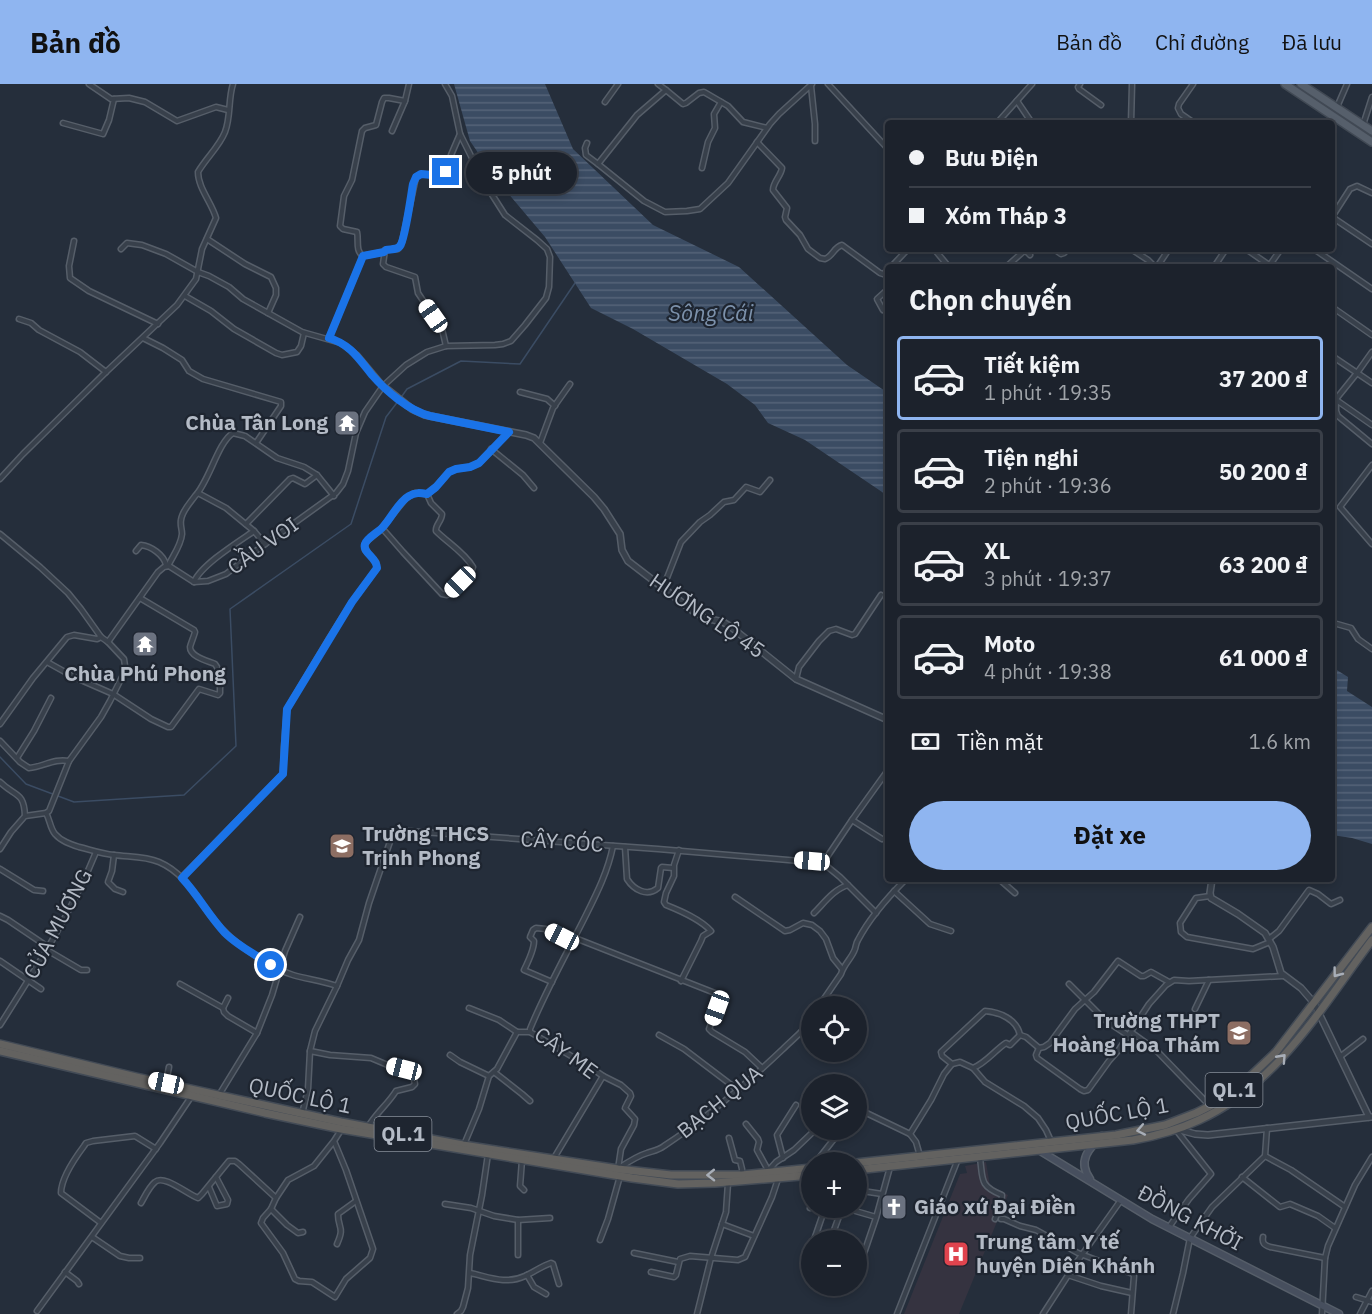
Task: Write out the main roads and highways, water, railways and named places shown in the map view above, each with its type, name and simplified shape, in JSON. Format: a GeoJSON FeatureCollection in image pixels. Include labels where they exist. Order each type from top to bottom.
{"type":"FeatureCollection","features":[{"type":"Feature","properties":{"kind":"highway","name":"QUỐC LỘ 1"},"geometry":{"type":"LineString","coordinates":[[867,1162],[1134,1132],[1165,1125],[1210,1106],[1240,1086],[1286,1042],[1372,927]]}},
{"type":"Feature","properties":{"kind":"highway","name":"QUỐC LỘ 1"},"geometry":{"type":"LineString","coordinates":[[867,1169],[1133,1140],[1176,1129],[1214,1113],[1260,1081],[1283,1058],[1367,951],[1372,940]]}},
{"type":"Feature","properties":{"kind":"highway","name":"QUỐC LỘ 1"},"geometry":{"type":"LineString","coordinates":[[0,1044],[218,1096],[522,1160],[619,1172],[671,1175],[742,1175],[801,1168]]}},
{"type":"Feature","properties":{"kind":"highway","name":"QUỐC LỘ 1"},"geometry":{"type":"LineString","coordinates":[[0,1051],[74,1070],[342,1129],[554,1158],[678,1184],[728,1183],[801,1176]]}},
{"type":"Feature","properties":{"kind":"main road"},"geometry":{"type":"LineString","coordinates":[[1285,84],[1372,142]]}},
{"type":"Feature","properties":{"kind":"main road"},"geometry":{"type":"LineString","coordinates":[[1301,84],[1372,131]]}},
{"type":"Feature","properties":{"kind":"main road"},"geometry":{"type":"LineString","coordinates":[[1095,1184],[1085,1169],[1086,1155],[1102,1136]]}},
{"type":"Feature","properties":{"kind":"main road","name":"ĐỒNG KHỞI"},"geometry":{"type":"LineString","coordinates":[[1029,1144],[1168,1228],[1322,1311],[1339,1314]]}},
{"type":"Feature","properties":{"kind":"water","name":"Sông Cái"},"geometry":{"type":"Polygon","coordinates":[[[454,84],[545,84],[573,149],[653,225],[739,267],[847,365],[885,391],[885,494],[805,440],[768,423],[755,405],[727,384],[633,329],[591,308],[545,237],[496,179],[470,141],[454,84]]]}},
{"type":"Feature","properties":{"kind":"water"},"geometry":{"type":"Polygon","coordinates":[[[1335,669],[1348,677],[1347,691],[1372,707],[1372,844],[1335,835],[1335,669]]]}},
{"type":"Feature","properties":{"kind":"waterway"},"geometry":{"type":"LineString","coordinates":[[402,396],[407,389],[461,361],[520,364],[575,283]]}},
{"type":"Feature","properties":{"kind":"waterway"},"geometry":{"type":"LineString","coordinates":[[0,757],[26,784],[74,802],[184,795],[236,746],[230,609],[351,524],[386,417],[399,400]]}},
{"type":"Feature","properties":{"kind":"place","name":"Chùa Tân Long"},"geometry":{"type":"Point","coordinates":[347,423]}},
{"type":"Feature","properties":{"kind":"place","name":"Chùa Phú Phong"},"geometry":{"type":"Point","coordinates":[145,644]}},
{"type":"Feature","properties":{"kind":"place","name":"Trường THCS Trịnh Phong"},"geometry":{"type":"Point","coordinates":[342,846]}},
{"type":"Feature","properties":{"kind":"place","name":"Trường THPT Hoàng Hoa Thám"},"geometry":{"type":"Point","coordinates":[1239,1033]}},
{"type":"Feature","properties":{"kind":"place","name":"Giáo xứ Đại Điền"},"geometry":{"type":"Point","coordinates":[894,1207]}},
{"type":"Feature","properties":{"kind":"place","name":"Trung tâm Y tế huyện Diên Khánh"},"geometry":{"type":"Point","coordinates":[956,1254]}}]}
